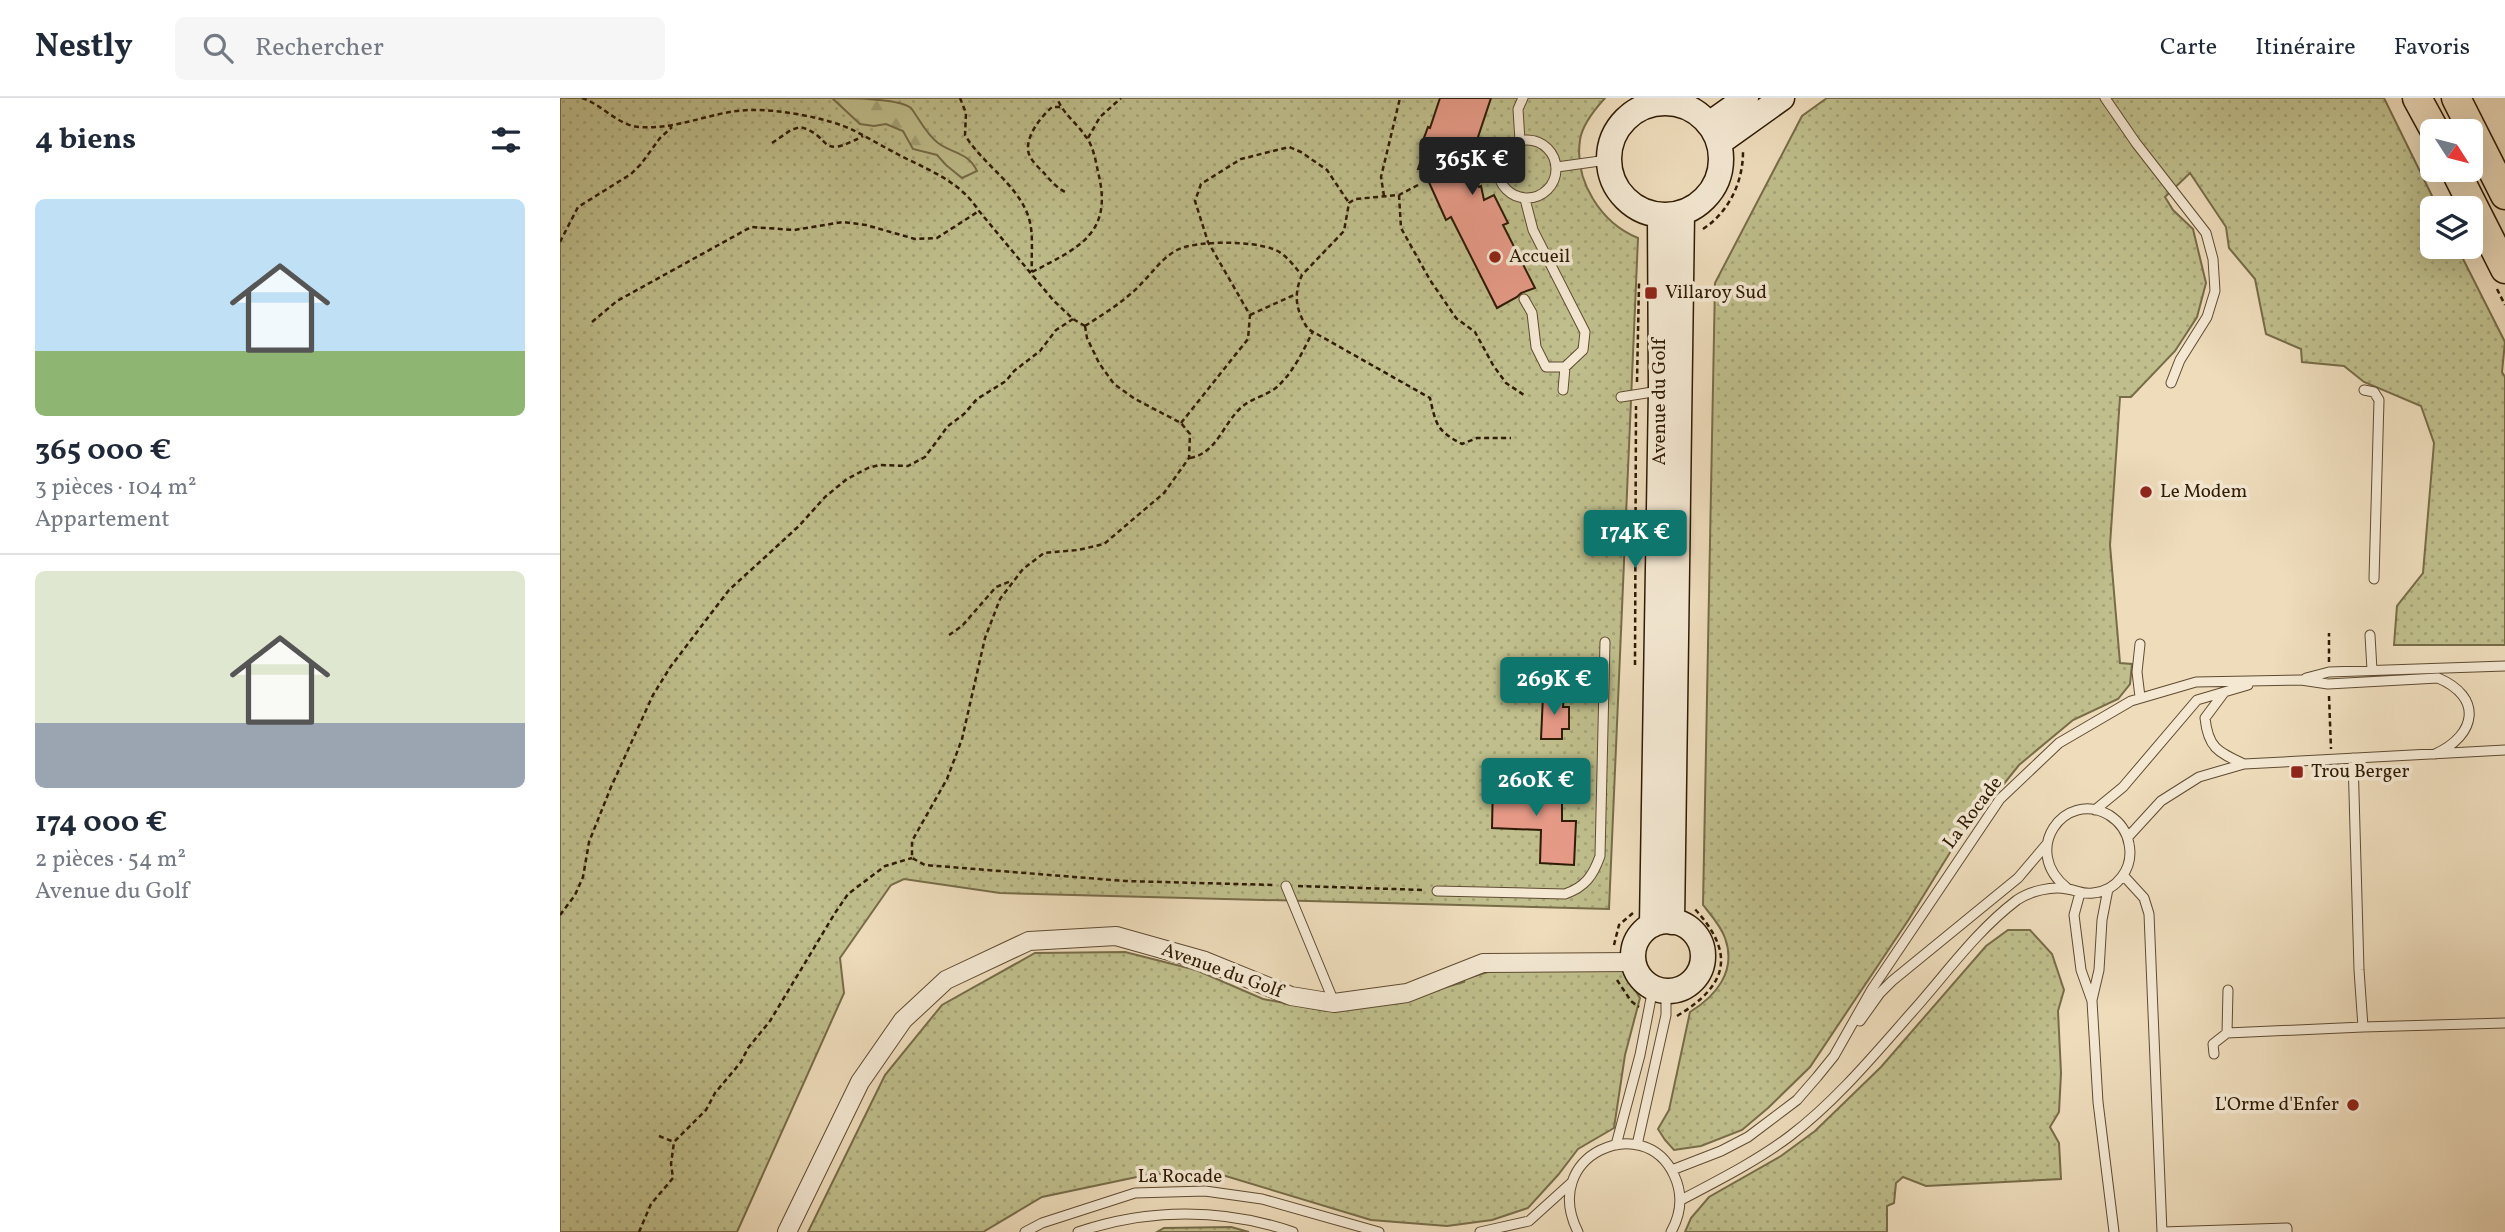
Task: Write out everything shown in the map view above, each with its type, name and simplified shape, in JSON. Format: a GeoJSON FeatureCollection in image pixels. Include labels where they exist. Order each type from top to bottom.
{"type":"FeatureCollection","features":[{"type":"Feature","properties":{"kind":"main road"},"geometry":{"type":"LineString","coordinates":[[2417,98],[2428,119]]}},
{"type":"Feature","properties":{"kind":"main road"},"geometry":{"type":"LineString","coordinates":[[2456,98],[2505,195]]}},
{"type":"Feature","properties":{"kind":"main road"},"geometry":{"type":"LineString","coordinates":[[2461,182],[2505,269]]}},
{"type":"Feature","properties":{"kind":"street"},"geometry":{"type":"LineString","coordinates":[[1723,136],[1694,111],[1676,104],[1657,103],[1638,110],[1623,122],[1613,138],[1607,160],[1617,190],[1629,203],[1643,212],[1680,220],[1710,193],[1718,177],[1723,136],[1746,98]]}},
{"type":"Feature","properties":{"kind":"street"},"geometry":{"type":"LineString","coordinates":[[1723,136],[1782,98]]}},
{"type":"Feature","properties":{"kind":"street","name":"Avenue du Golf"},"geometry":{"type":"LineString","coordinates":[[1653,919],[1661,390],[1680,220]]}},
{"type":"Feature","properties":{"kind":"street","name":"Avenue du Golf"},"geometry":{"type":"LineString","coordinates":[[1653,919],[1680,220]]}},
{"type":"Feature","properties":{"kind":"street"},"geometry":{"type":"LineString","coordinates":[[1653,919],[1684,925],[1693,933],[1702,950],[1698,974],[1690,983],[1680,989],[1654,996],[1637,974],[1620,961],[1633,950],[1640,935],[1653,919]]}},
{"type":"Feature","properties":{"kind":"street","name":"Avenue du Golf"},"geometry":{"type":"LineString","coordinates":[[787,1232],[860,1082],[903,1020],[946,980],[1029,940],[1116,936],[1205,961],[1291,996],[1334,1003],[1407,993],[1483,963],[1620,961]]}},
{"type":"Feature","properties":{"kind":"lane"},"geometry":{"type":"LineString","coordinates":[[1520,141],[1518,109],[1522,98]]}},
{"type":"Feature","properties":{"kind":"lane"},"geometry":{"type":"LineString","coordinates":[[2105,98],[2136,143],[2206,233],[2213,259],[2215,291],[2207,317],[2180,360],[2171,383]]}},
{"type":"Feature","properties":{"kind":"lane"},"geometry":{"type":"LineString","coordinates":[[1520,141],[1537,141],[1551,151],[1557,167],[1553,184],[1541,196],[1525,199],[1509,193],[1500,180],[1498,164],[1506,149],[1520,141]]}},
{"type":"Feature","properties":{"kind":"lane"},"geometry":{"type":"LineString","coordinates":[[1557,167],[1607,160]]}},
{"type":"Feature","properties":{"kind":"lane"},"geometry":{"type":"LineString","coordinates":[[1525,199],[1533,230],[1585,332],[1583,350],[1565,367],[1563,390]]}},
{"type":"Feature","properties":{"kind":"lane"},"geometry":{"type":"LineString","coordinates":[[1524,299],[1532,313],[1536,346],[1546,367],[1565,367]]}},
{"type":"Feature","properties":{"kind":"lane"},"geometry":{"type":"LineString","coordinates":[[1621,397],[1661,390]]}},
{"type":"Feature","properties":{"kind":"lane"},"geometry":{"type":"LineString","coordinates":[[2364,390],[2374,392],[2379,400],[2374,579]]}},
{"type":"Feature","properties":{"kind":"lane"},"geometry":{"type":"LineString","coordinates":[[2370,635],[2372,670]]}},
{"type":"Feature","properties":{"kind":"lane"},"geometry":{"type":"LineString","coordinates":[[1437,891],[1565,894],[1577,890],[1587,882],[1600,856],[1605,642]]}},
{"type":"Feature","properties":{"kind":"lane"},"geometry":{"type":"LineString","coordinates":[[2140,644],[2137,672],[2140,697]]}},
{"type":"Feature","properties":{"kind":"lane","name":"La Rocade"},"geometry":{"type":"LineString","coordinates":[[2301,680],[2329,672],[2505,666]]}},
{"type":"Feature","properties":{"kind":"lane","name":"La Rocade"},"geometry":{"type":"LineString","coordinates":[[1834,1056],[1872,989],[2000,799],[2059,743],[2140,697],[2196,682],[2301,680],[2328,684],[2438,678],[2461,692],[2470,719],[2464,734],[2453,746],[2435,754]]}},
{"type":"Feature","properties":{"kind":"lane","name":"La Rocade"},"geometry":{"type":"LineString","coordinates":[[2095,810],[2123,787],[2197,700],[2257,682]]}},
{"type":"Feature","properties":{"kind":"lane"},"geometry":{"type":"LineString","coordinates":[[2224,693],[2205,718],[2206,734],[2213,747],[2244,764]]}},
{"type":"Feature","properties":{"kind":"lane"},"geometry":{"type":"LineString","coordinates":[[2128,836],[2161,800],[2199,777],[2244,764],[2505,750]]}},
{"type":"Feature","properties":{"kind":"lane"},"geometry":{"type":"LineString","coordinates":[[2353,758],[2363,1027]]}},
{"type":"Feature","properties":{"kind":"lane"},"geometry":{"type":"LineString","coordinates":[[2095,810],[2115,819],[2128,836],[2129,863],[2123,875],[2108,889],[2094,894],[2080,893],[2067,888],[2050,870],[2046,845],[2050,832],[2058,821],[2069,814],[2095,810]]}},
{"type":"Feature","properties":{"kind":"lane","name":"La Rocade"},"geometry":{"type":"LineString","coordinates":[[1672,1170],[1748,1137],[1797,1100],[1834,1056],[1880,993],[2018,878],[2046,845]]}},
{"type":"Feature","properties":{"kind":"lane"},"geometry":{"type":"LineString","coordinates":[[2123,875],[2144,898],[2149,914],[2162,1232],[2287,1228],[2287,1232]]}},
{"type":"Feature","properties":{"kind":"lane"},"geometry":{"type":"LineString","coordinates":[[1286,886],[1334,1003]]}},
{"type":"Feature","properties":{"kind":"lane"},"geometry":{"type":"LineString","coordinates":[[1681,1200],[1765,1153],[1807,1123],[1863,1066],[1966,948],[2012,904],[2037,891],[2067,888]]}},
{"type":"Feature","properties":{"kind":"lane"},"geometry":{"type":"LineString","coordinates":[[2108,889],[2102,920],[2099,970],[2092,1001],[2098,1102],[2113,1232]]}},
{"type":"Feature","properties":{"kind":"lane"},"geometry":{"type":"LineString","coordinates":[[2080,893],[2074,915],[2081,970],[2092,1001]]}},
{"type":"Feature","properties":{"kind":"lane"},"geometry":{"type":"LineString","coordinates":[[2227,1033],[2228,990]]}},
{"type":"Feature","properties":{"kind":"lane"},"geometry":{"type":"LineString","coordinates":[[1616,1145],[1654,996]]}},
{"type":"Feature","properties":{"kind":"lane"},"geometry":{"type":"LineString","coordinates":[[1637,1146],[1666,1015],[1654,996]]}},
{"type":"Feature","properties":{"kind":"lane"},"geometry":{"type":"LineString","coordinates":[[2214,1054],[2213,1044],[2227,1033],[2505,1023]]}},
{"type":"Feature","properties":{"kind":"lane"},"geometry":{"type":"LineString","coordinates":[[1578,1232],[1569,1209],[1571,1184],[1583,1162],[1593,1154],[1616,1145],[1650,1150],[1672,1170],[1681,1200],[1679,1216],[1671,1232]]}},
{"type":"Feature","properties":{"kind":"lane"},"geometry":{"type":"LineString","coordinates":[[1480,1232],[1529,1221],[1571,1184]]}},
{"type":"Feature","properties":{"kind":"lane","name":"La Rocade"},"geometry":{"type":"LineString","coordinates":[[1025,1232],[1042,1223],[1135,1193],[1205,1191],[1262,1199],[1379,1232]]}},
{"type":"Feature","properties":{"kind":"lane","name":"La Rocade"},"geometry":{"type":"LineString","coordinates":[[1078,1232],[1129,1218],[1188,1213],[1248,1220],[1293,1232]]}},
{"type":"Feature","properties":{"kind":"path"},"geometry":{"type":"LineString","coordinates":[[582,98],[629,125],[672,127],[730,112],[763,110],[836,124],[863,136],[952,181],[971,199],[1054,300],[1073,319],[1085,326]]}},
{"type":"Feature","properties":{"kind":"path"},"geometry":{"type":"LineString","coordinates":[[960,98],[966,113],[965,135],[1017,198],[1028,217],[1031,227],[1032,272]]}},
{"type":"Feature","properties":{"kind":"path"},"geometry":{"type":"LineString","coordinates":[[1032,272],[1082,246],[1094,230],[1101,209],[1102,186],[1088,138],[1060,107],[1057,98]]}},
{"type":"Feature","properties":{"kind":"path"},"geometry":{"type":"LineString","coordinates":[[1088,138],[1100,117],[1121,98]]}},
{"type":"Feature","properties":{"kind":"path"},"geometry":{"type":"LineString","coordinates":[[1384,196],[1381,177],[1400,98]]}},
{"type":"Feature","properties":{"kind":"path"},"geometry":{"type":"LineString","coordinates":[[1060,107],[1052,107],[1040,118],[1028,150],[1032,160],[1065,192]]}},
{"type":"Feature","properties":{"kind":"path"},"geometry":{"type":"LineString","coordinates":[[560,242],[578,207],[631,174],[672,127]]}},
{"type":"Feature","properties":{"kind":"path"},"geometry":{"type":"LineString","coordinates":[[772,143],[800,127],[813,133],[823,144],[834,147],[841,147],[863,136]]}},
{"type":"Feature","properties":{"kind":"path"},"geometry":{"type":"LineString","coordinates":[[1680,220],[1707,226],[1726,208],[1740,181],[1743,154],[1723,136]]}},
{"type":"Feature","properties":{"kind":"path"},"geometry":{"type":"LineString","coordinates":[[1181,423],[1248,340],[1250,316],[1208,242],[1195,201],[1201,184],[1241,159],[1289,147],[1327,170],[1349,203]]}},
{"type":"Feature","properties":{"kind":"path"},"geometry":{"type":"LineString","coordinates":[[1418,185],[1399,195],[1354,199],[1349,203],[1344,231],[1302,275],[1296,302],[1302,320],[1308,329],[1430,398],[1435,424],[1446,435],[1462,444],[1477,438],[1511,438]]}},
{"type":"Feature","properties":{"kind":"path"},"geometry":{"type":"LineString","coordinates":[[1399,195],[1401,228],[1430,280],[1456,318],[1475,332],[1506,383],[1524,394]]}},
{"type":"Feature","properties":{"kind":"path"},"geometry":{"type":"LineString","coordinates":[[592,322],[617,301],[751,227],[794,230],[843,222],[866,225],[898,236],[929,240],[937,238],[979,211]]}},
{"type":"Feature","properties":{"kind":"path"},"geometry":{"type":"LineString","coordinates":[[1085,326],[1118,305],[1160,262],[1178,249],[1208,242],[1275,249],[1302,275]]}},
{"type":"Feature","properties":{"kind":"path"},"geometry":{"type":"LineString","coordinates":[[1635,671],[1639,275]]}},
{"type":"Feature","properties":{"kind":"path"},"geometry":{"type":"LineString","coordinates":[[1250,316],[1297,293]]}},
{"type":"Feature","properties":{"kind":"path"},"geometry":{"type":"LineString","coordinates":[[560,915],[575,895],[583,877],[589,842],[653,695],[671,666],[729,590],[847,479],[868,468],[879,465],[908,466],[925,457],[948,426],[964,414],[977,399],[1006,381],[1014,371],[1040,351],[1056,330],[1073,319]]}},
{"type":"Feature","properties":{"kind":"path"},"geometry":{"type":"LineString","coordinates":[[912,858],[912,841],[947,779],[962,738],[985,638],[1000,599],[1023,569],[1044,553],[1104,544],[1164,493],[1189,458],[1190,433],[1181,423],[1135,399],[1114,384],[1099,363],[1087,338],[1085,326]]}},
{"type":"Feature","properties":{"kind":"path"},"geometry":{"type":"LineString","coordinates":[[1189,458],[1201,456],[1213,446],[1243,406],[1280,385],[1312,331]]}},
{"type":"Feature","properties":{"kind":"path"},"geometry":{"type":"LineString","coordinates":[[949,635],[962,626],[996,587],[1014,580]]}},
{"type":"Feature","properties":{"kind":"path"},"geometry":{"type":"LineString","coordinates":[[639,1232],[651,1203],[673,1178],[671,1164],[674,1142],[706,1110],[715,1093],[770,1021],[848,894],[885,866],[912,858],[925,865],[1125,881],[1437,891]]}},
{"type":"Feature","properties":{"kind":"path"},"geometry":{"type":"LineString","coordinates":[[1674,1017],[1705,998],[1720,971],[1722,954],[1715,935],[1693,907]]}},
{"type":"Feature","properties":{"kind":"path"},"geometry":{"type":"LineString","coordinates":[[1653,919],[1619,925],[1620,961],[1631,1001],[1654,996]]}},
{"type":"Feature","properties":{"kind":"path"},"geometry":{"type":"LineString","coordinates":[[659,1136],[674,1142]]}},
{"type":"Feature","properties":{"kind":"green space"},"geometry":{"type":"Polygon","coordinates":[[[560,98],[1605,98],[1581,134],[1581,170],[1593,199],[1602,211],[1612,222],[1638,238],[1609,909],[1000,893],[904,879],[891,885],[840,958],[844,993],[737,1232],[560,1232],[560,98]]]}},
{"type":"Feature","properties":{"kind":"green space"},"geometry":{"type":"Polygon","coordinates":[[[832,98],[874,99],[896,102],[911,108],[934,139],[965,157],[977,171],[962,178],[937,155],[913,149],[903,131],[886,124],[860,124],[832,98]]]}},
{"type":"Feature","properties":{"kind":"green space"},"geometry":{"type":"Polygon","coordinates":[[[1827,98],[2384,98],[2420,171],[2420,182],[2425,182],[2432,196],[2420,196],[2420,259],[2463,259],[2505,342],[2502,372],[2505,377],[2505,645],[2394,645],[2397,606],[2423,573],[2434,443],[2421,406],[2364,382],[2344,366],[2302,362],[2301,349],[2266,334],[2255,279],[2229,248],[2226,227],[2190,173],[2165,197],[2173,210],[2193,229],[2206,283],[2197,317],[2175,351],[2131,397],[2120,397],[2110,545],[2120,663],[2132,664],[2130,684],[2118,699],[2073,720],[2019,765],[1954,846],[1909,919],[1810,1067],[1742,1130],[1701,1146],[1674,1150],[1658,1129],[1669,1110],[1690,1012],[1716,990],[1726,972],[1728,961],[1723,934],[1703,905],[1715,283],[1802,116],[1827,98]]]}},
{"type":"Feature","properties":{"kind":"green space"},"geometry":{"type":"Polygon","coordinates":[[[2008,930],[2030,930],[2052,954],[2064,990],[2058,1011],[2061,1073],[2059,1112],[2050,1127],[2059,1143],[2061,1179],[1926,1186],[1903,1177],[1896,1183],[1894,1203],[1887,1206],[1887,1232],[1685,1232],[1691,1218],[1709,1197],[1781,1156],[1815,1131],[1881,1067],[1986,946],[2008,930]]]}},
{"type":"Feature","properties":{"kind":"green space"},"geometry":{"type":"Polygon","coordinates":[[[1125,952],[1196,970],[1263,999],[1326,1011],[1391,1003],[1464,982],[1465,979],[1504,967],[1621,968],[1640,998],[1625,1055],[1614,1128],[1578,1149],[1528,1208],[1492,1220],[1447,1226],[1371,1220],[1219,1174],[1151,1174],[1042,1197],[983,1232],[808,1232],[885,1075],[942,1005],[1035,953],[1125,952]]]}},
{"type":"Feature","properties":{"kind":"green space"},"geometry":{"type":"Polygon","coordinates":[[[1231,1227],[1249,1232],[1157,1232],[1164,1228],[1231,1227]]]}},
{"type":"Feature","properties":{"kind":"building"},"geometry":{"type":"Polygon","coordinates":[[[1440,98],[1491,98],[1466,165],[1479,187],[1481,186],[1484,200],[1494,195],[1508,223],[1503,225],[1535,288],[1497,308],[1451,217],[1446,220],[1423,169],[1418,169],[1428,140],[1424,138],[1440,98]]]}},
{"type":"Feature","properties":{"kind":"building"},"geometry":{"type":"Polygon","coordinates":[[[1543,695],[1564,696],[1563,707],[1569,707],[1569,729],[1562,729],[1562,739],[1541,739],[1543,695]]]}},
{"type":"Feature","properties":{"kind":"building"},"geometry":{"type":"Polygon","coordinates":[[[1493,782],[1562,785],[1562,821],[1576,821],[1574,865],[1540,863],[1541,830],[1492,828],[1493,782]]]}},
{"type":"Feature","properties":{"kind":"place","name":"Accueil"},"geometry":{"type":"Point","coordinates":[1495,257]}},
{"type":"Feature","properties":{"kind":"place","name":"Villaroy Sud"},"geometry":{"type":"Point","coordinates":[1651,293]}},
{"type":"Feature","properties":{"kind":"place","name":"Le Modem"},"geometry":{"type":"Point","coordinates":[2146,492]}},
{"type":"Feature","properties":{"kind":"place","name":"Trou Berger"},"geometry":{"type":"Point","coordinates":[2297,772]}},
{"type":"Feature","properties":{"kind":"place","name":"L'Orme d'Enfer"},"geometry":{"type":"Point","coordinates":[2353,1105]}}]}
